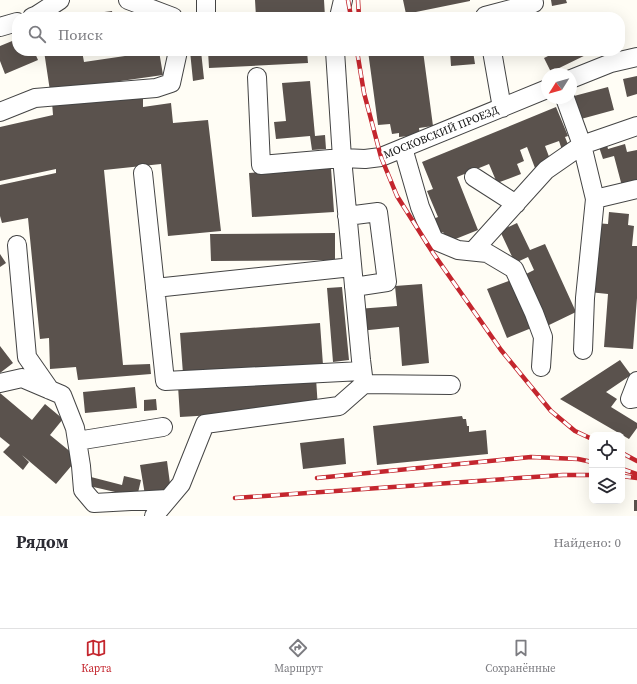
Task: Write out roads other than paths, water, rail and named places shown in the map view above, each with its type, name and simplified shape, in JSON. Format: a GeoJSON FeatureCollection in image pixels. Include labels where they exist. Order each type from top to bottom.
{"type":"FeatureCollection","features":[{"type":"Feature","properties":{"kind":"street"},"geometry":{"type":"LineString","coordinates":[[42,12],[60,0]]}},
{"type":"Feature","properties":{"kind":"street"},"geometry":{"type":"LineString","coordinates":[[128,0],[160,12]]}},
{"type":"Feature","properties":{"kind":"street"},"geometry":{"type":"LineString","coordinates":[[206,0],[206,12]]}},
{"type":"Feature","properties":{"kind":"street"},"geometry":{"type":"LineString","coordinates":[[340,12],[343,0]]}},
{"type":"Feature","properties":{"kind":"street"},"geometry":{"type":"LineString","coordinates":[[502,12],[534,3]]}},
{"type":"Feature","properties":{"kind":"street"},"geometry":{"type":"LineString","coordinates":[[0,27],[12,23]]}},
{"type":"Feature","properties":{"kind":"street"},"geometry":{"type":"LineString","coordinates":[[0,112],[35,98],[156,88],[171,83],[177,56]]}},
{"type":"Feature","properties":{"kind":"street"},"geometry":{"type":"LineString","coordinates":[[154,516],[181,484],[205,424],[339,406],[363,378],[342,158],[335,56]]}},
{"type":"Feature","properties":{"kind":"street"},"geometry":{"type":"LineString","coordinates":[[493,56],[502,108]]}},
{"type":"Feature","properties":{"kind":"street"},"geometry":{"type":"LineString","coordinates":[[577,77],[611,63],[637,57]]}},
{"type":"Feature","properties":{"kind":"street","name":"МОСКОВСКИЙ ПРОЕЗД"},"geometry":{"type":"LineString","coordinates":[[257,77],[260,165],[342,158],[365,159],[381,157],[541,92]]}},
{"type":"Feature","properties":{"kind":"street"},"geometry":{"type":"LineString","coordinates":[[567,104],[582,145],[595,199],[585,298],[583,350]]}},
{"type":"Feature","properties":{"kind":"street"},"geometry":{"type":"LineString","coordinates":[[474,251],[546,170],[582,145],[637,126]]}},
{"type":"Feature","properties":{"kind":"street"},"geometry":{"type":"LineString","coordinates":[[403,148],[420,207],[434,240],[458,250],[487,253],[514,269],[543,337],[541,367]]}},
{"type":"Feature","properties":{"kind":"street"},"geometry":{"type":"LineString","coordinates":[[143,173],[165,381],[363,378],[451,385]]}},
{"type":"Feature","properties":{"kind":"street"},"geometry":{"type":"LineString","coordinates":[[474,177],[516,204]]}},
{"type":"Feature","properties":{"kind":"street"},"geometry":{"type":"LineString","coordinates":[[595,199],[637,189]]}},
{"type":"Feature","properties":{"kind":"street"},"geometry":{"type":"LineString","coordinates":[[347,216],[378,212],[387,282],[354,287]]}},
{"type":"Feature","properties":{"kind":"street"},"geometry":{"type":"LineString","coordinates":[[17,245],[27,357],[50,390]]}},
{"type":"Feature","properties":{"kind":"street"},"geometry":{"type":"LineString","coordinates":[[155,288],[352,267]]}},
{"type":"Feature","properties":{"kind":"street"},"geometry":{"type":"LineString","coordinates":[[0,383],[22,378],[62,395],[75,428],[82,466],[83,490],[94,503],[168,499]]}},
{"type":"Feature","properties":{"kind":"street"},"geometry":{"type":"LineString","coordinates":[[637,381],[630,399],[637,398]]}},
{"type":"Feature","properties":{"kind":"street"},"geometry":{"type":"LineString","coordinates":[[77,441],[162,427]]}},
{"type":"Feature","properties":{"kind":"railway"},"geometry":{"type":"LineString","coordinates":[[348,0],[350,12]]}},
{"type":"Feature","properties":{"kind":"railway"},"geometry":{"type":"LineString","coordinates":[[358,0],[359,12]]}},
{"type":"Feature","properties":{"kind":"railway"},"geometry":{"type":"LineString","coordinates":[[358,56],[364,93],[381,157],[397,196],[433,253],[501,350],[551,411],[575,431],[589,438]]}},
{"type":"Feature","properties":{"kind":"railway"},"geometry":{"type":"LineString","coordinates":[[625,455],[637,461]]}},
{"type":"Feature","properties":{"kind":"railway"},"geometry":{"type":"LineString","coordinates":[[317,478],[531,457],[578,459],[589,461]]}},
{"type":"Feature","properties":{"kind":"railway"},"geometry":{"type":"LineString","coordinates":[[625,470],[637,474]]}},
{"type":"Feature","properties":{"kind":"railway"},"geometry":{"type":"LineString","coordinates":[[235,498],[563,475],[589,475]]}},
{"type":"Feature","properties":{"kind":"railway"},"geometry":{"type":"LineString","coordinates":[[625,476],[637,478]]}}]}
